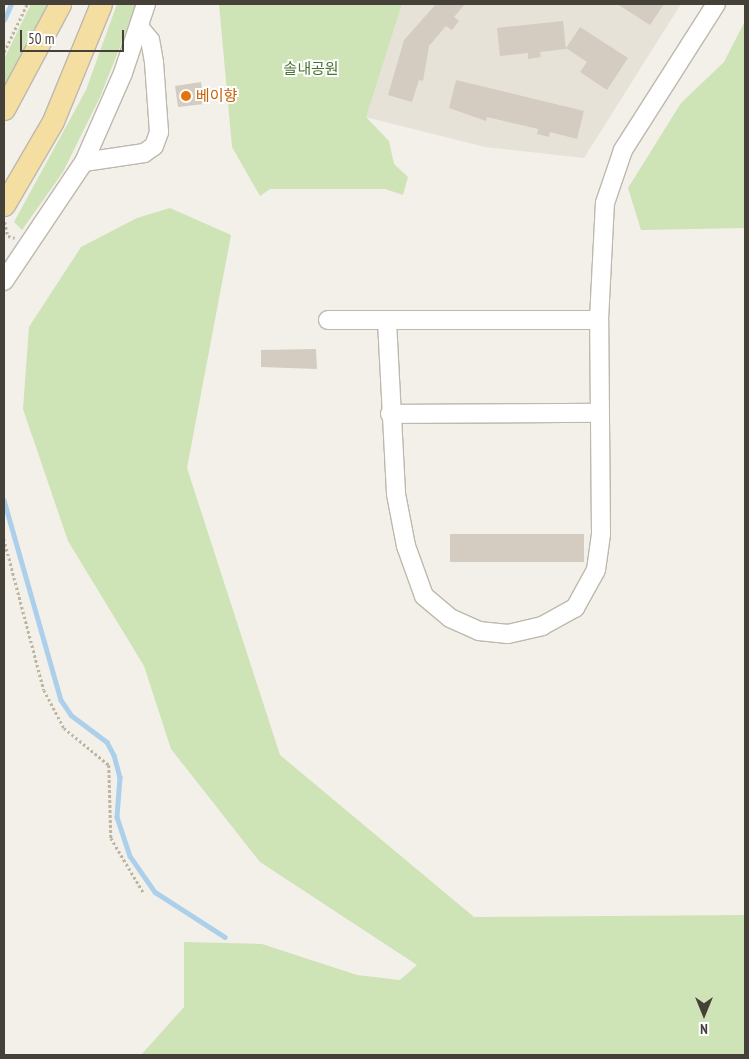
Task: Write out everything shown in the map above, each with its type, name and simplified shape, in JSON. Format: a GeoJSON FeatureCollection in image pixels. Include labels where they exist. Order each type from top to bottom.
{"type":"FeatureCollection","features":[{"type":"Feature","properties":{"kind":"main road"},"geometry":{"type":"LineString","coordinates":[[4,109],[60,4]]}},
{"type":"Feature","properties":{"kind":"main road"},"geometry":{"type":"LineString","coordinates":[[4,205],[53,121],[102,4]]}},
{"type":"Feature","properties":{"kind":"street"},"geometry":{"type":"LineString","coordinates":[[8,276],[37,237],[84,162],[139,26],[146,4]]}},
{"type":"Feature","properties":{"kind":"street"},"geometry":{"type":"LineString","coordinates":[[387,321],[390,414],[398,502],[406,546],[424,596],[450,618],[479,631],[508,634],[542,626],[575,608],[587,592],[601,533],[599,320],[601,230],[612,175],[658,93],[716,4]]}},
{"type":"Feature","properties":{"kind":"street"},"geometry":{"type":"LineString","coordinates":[[84,162],[144,152],[154,146],[159,132],[154,62],[150,40],[139,26]]}},
{"type":"Feature","properties":{"kind":"street"},"geometry":{"type":"LineString","coordinates":[[328,320],[599,320]]}},
{"type":"Feature","properties":{"kind":"street"},"geometry":{"type":"LineString","coordinates":[[390,414],[599,413]]}},
{"type":"Feature","properties":{"kind":"path"},"geometry":{"type":"LineString","coordinates":[[4,52],[27,4]]}},
{"type":"Feature","properties":{"kind":"path"},"geometry":{"type":"LineString","coordinates":[[4,216],[8,236],[37,237]]}},
{"type":"Feature","properties":{"kind":"path"},"geometry":{"type":"LineString","coordinates":[[4,539],[44,690],[64,728],[109,764],[111,838],[143,892]]}},
{"type":"Feature","properties":{"kind":"shaded area"},"geometry":{"type":"Polygon","coordinates":[[[402,4],[681,4],[584,158],[485,147],[365,117],[402,4]]]}},
{"type":"Feature","properties":{"kind":"green space"},"geometry":{"type":"Polygon","coordinates":[[[31,4],[49,4],[4,91],[4,59],[31,4]]]}},
{"type":"Feature","properties":{"kind":"green space"},"geometry":{"type":"Polygon","coordinates":[[[117,4],[137,4],[100,97],[63,172],[22,230],[14,222],[86,90],[117,4]]]}},
{"type":"Feature","properties":{"kind":"green space","name":"솔내공원"},"geometry":{"type":"Polygon","coordinates":[[[219,4],[402,4],[366,117],[389,141],[394,164],[408,177],[403,195],[385,189],[270,189],[260,196],[232,147],[219,4]]]}},
{"type":"Feature","properties":{"kind":"green space"},"geometry":{"type":"Polygon","coordinates":[[[745,21],[745,228],[641,230],[628,188],[681,103],[724,62],[745,21]]]}},
{"type":"Feature","properties":{"kind":"green space"},"geometry":{"type":"Polygon","coordinates":[[[170,208],[231,235],[187,468],[280,755],[474,917],[745,915],[745,1055],[141,1055],[184,1007],[184,942],[262,944],[357,975],[400,980],[417,965],[260,862],[171,749],[144,666],[68,541],[23,409],[29,327],[81,247],[137,218],[170,208]]]}},
{"type":"Feature","properties":{"kind":"building"},"geometry":{"type":"Polygon","coordinates":[[[436,4],[465,4],[454,17],[459,21],[452,30],[446,26],[429,46],[423,81],[419,80],[412,102],[388,95],[404,40],[436,4]]]}},
{"type":"Feature","properties":{"kind":"building"},"geometry":{"type":"Polygon","coordinates":[[[617,4],[664,4],[650,25],[617,4]]]}},
{"type":"Feature","properties":{"kind":"building"},"geometry":{"type":"Polygon","coordinates":[[[563,21],[566,49],[540,52],[541,57],[528,59],[528,53],[500,56],[497,28],[563,21]]]}},
{"type":"Feature","properties":{"kind":"building"},"geometry":{"type":"Polygon","coordinates":[[[580,27],[628,58],[607,90],[580,72],[587,62],[566,48],[580,27]]]}},
{"type":"Feature","properties":{"kind":"building"},"geometry":{"type":"Polygon","coordinates":[[[456,80],[584,111],[577,139],[550,132],[549,137],[537,134],[538,129],[487,117],[486,121],[449,108],[456,80]]]}},
{"type":"Feature","properties":{"kind":"building"},"geometry":{"type":"Polygon","coordinates":[[[201,82],[204,104],[178,107],[175,86],[201,82]]]}},
{"type":"Feature","properties":{"kind":"building"},"geometry":{"type":"Polygon","coordinates":[[[316,349],[317,369],[261,367],[261,350],[316,349]]]}},
{"type":"Feature","properties":{"kind":"building"},"geometry":{"type":"Polygon","coordinates":[[[450,534],[584,534],[584,562],[450,562],[450,534]]]}},
{"type":"Feature","properties":{"kind":"waterway"},"geometry":{"type":"LineString","coordinates":[[4,20],[11,4]]}},
{"type":"Feature","properties":{"kind":"waterway"},"geometry":{"type":"LineString","coordinates":[[4,500],[61,700],[71,715],[107,742],[114,755],[120,777],[117,817],[130,856],[155,892],[225,937]]}},
{"type":"Feature","properties":{"kind":"place","name":"베이향"},"geometry":{"type":"Point","coordinates":[186,96]}}]}
